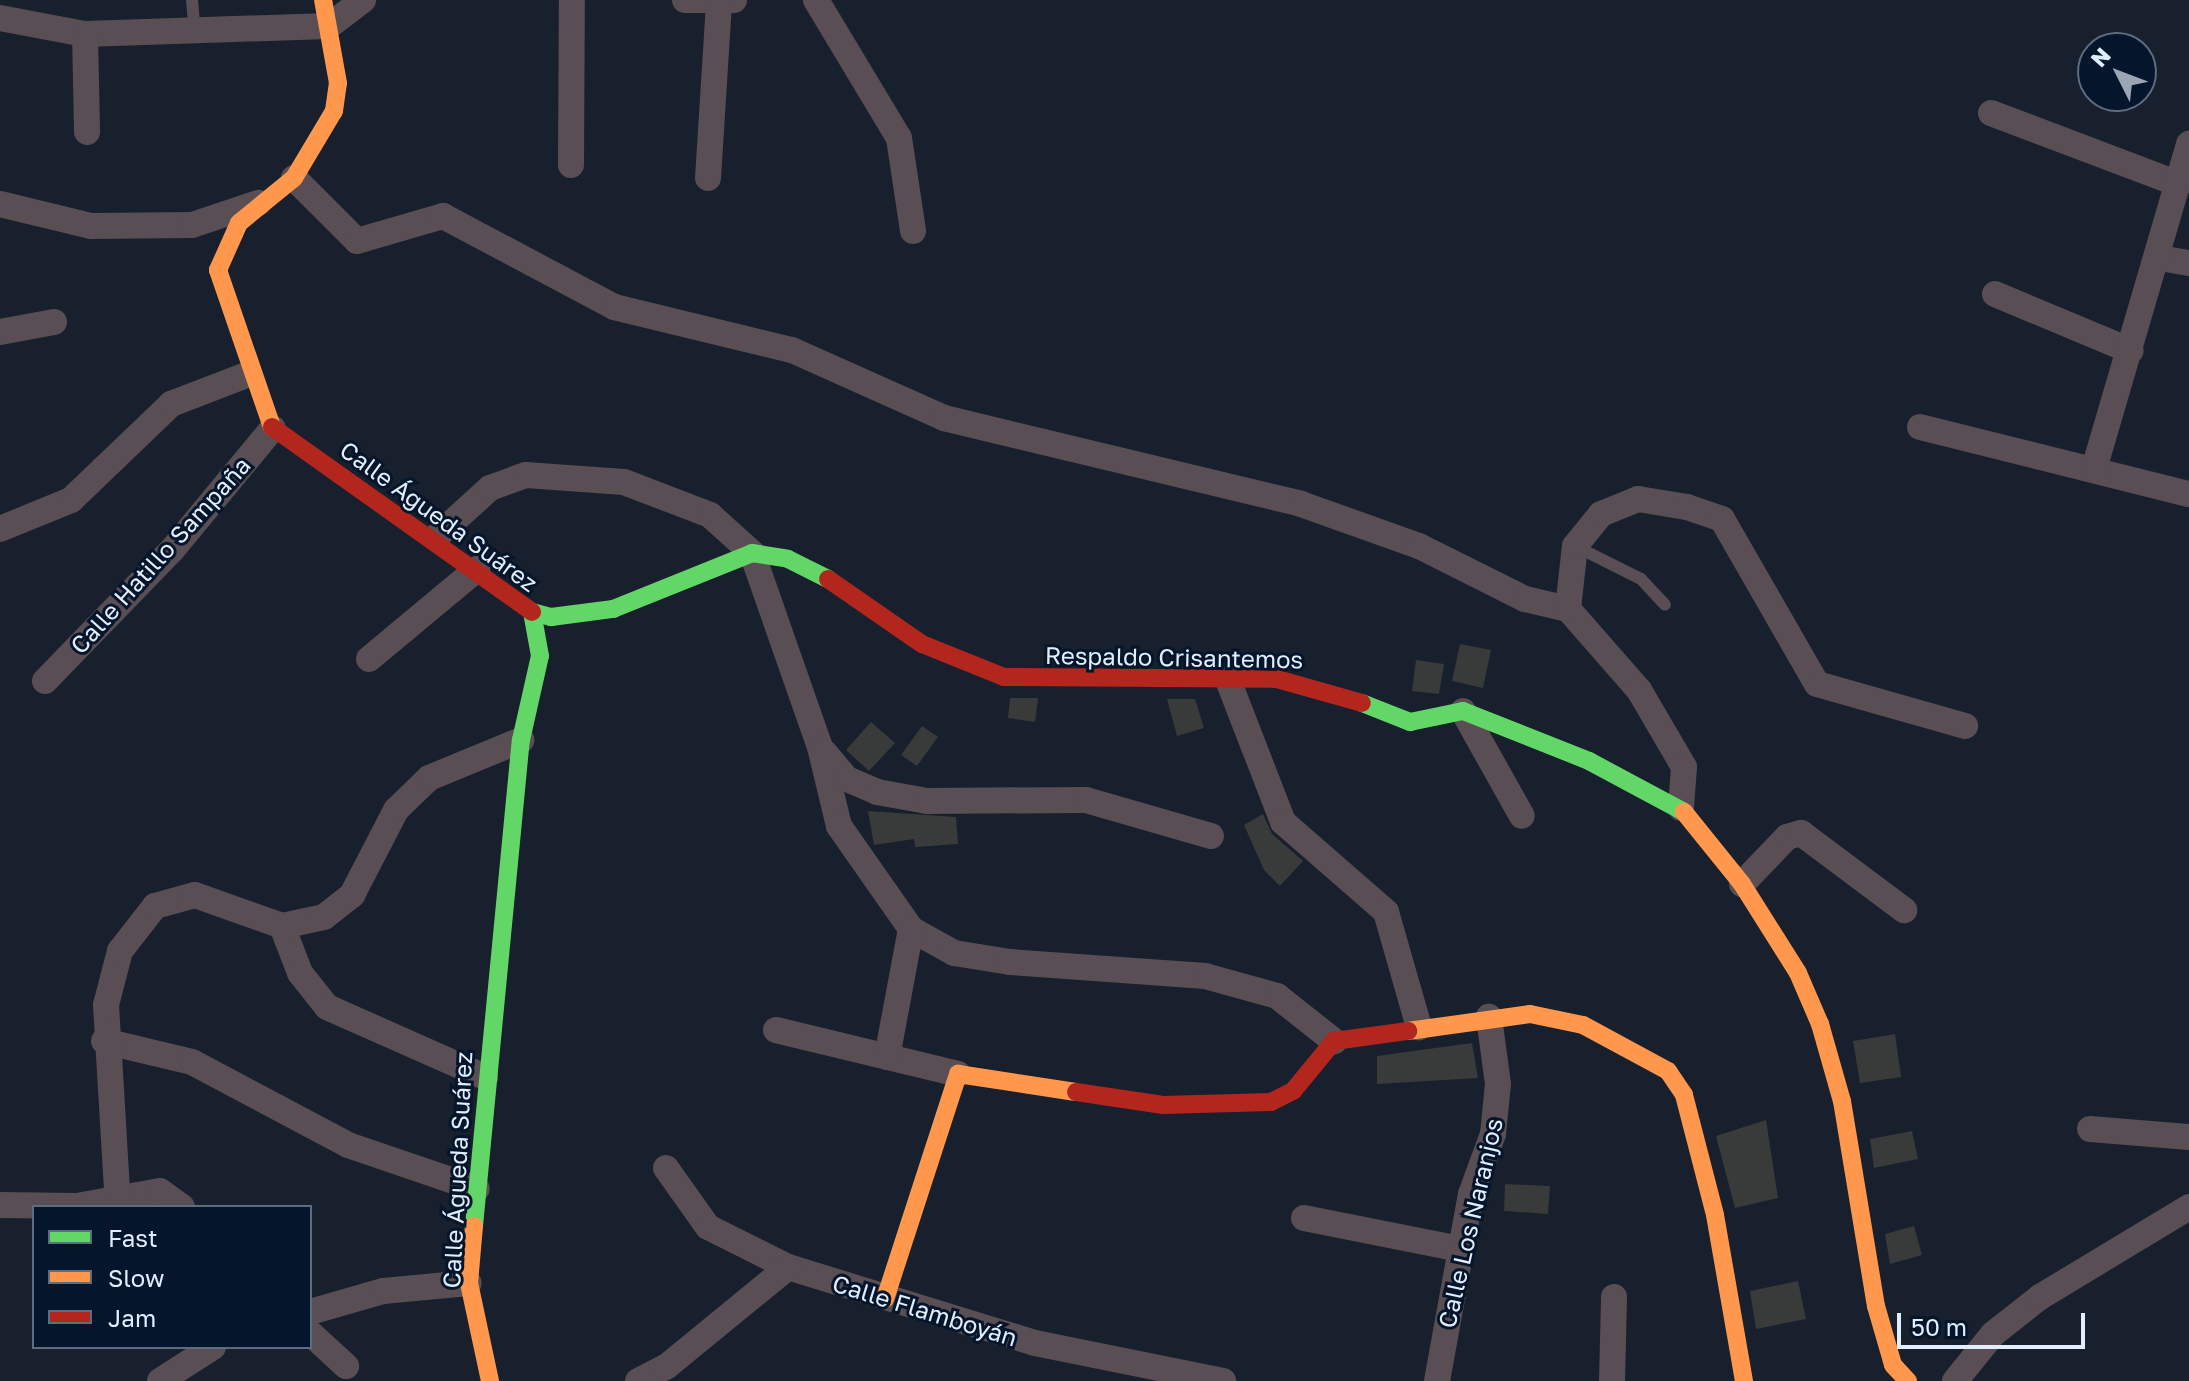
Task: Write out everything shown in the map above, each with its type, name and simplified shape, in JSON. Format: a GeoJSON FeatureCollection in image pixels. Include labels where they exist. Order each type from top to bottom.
{"type":"FeatureCollection","features":[{"type":"Feature","properties":{"kind":"street"},"geometry":{"type":"LineString","coordinates":[[273,428],[249,374],[218,270],[239,223],[294,178],[334,111],[338,83],[323,0]]}},
{"type":"Feature","properties":{"kind":"street"},"geometry":{"type":"LineString","coordinates":[[0,18],[85,34],[329,26],[363,0]]}},
{"type":"Feature","properties":{"kind":"street"},"geometry":{"type":"LineString","coordinates":[[571,165],[572,0]]}},
{"type":"Feature","properties":{"kind":"street"},"geometry":{"type":"LineString","coordinates":[[685,0],[726,1],[708,178]]}},
{"type":"Feature","properties":{"kind":"street"},"geometry":{"type":"LineString","coordinates":[[816,0],[899,138],[913,231]]}},
{"type":"Feature","properties":{"kind":"street"},"geometry":{"type":"LineString","coordinates":[[85,34],[87,132]]}},
{"type":"Feature","properties":{"kind":"street"},"geometry":{"type":"LineString","coordinates":[[1991,113],[2179,184]]}},
{"type":"Feature","properties":{"kind":"street"},"geometry":{"type":"LineString","coordinates":[[2094,469],[2160,258],[2189,144]]}},
{"type":"Feature","properties":{"kind":"street"},"geometry":{"type":"LineString","coordinates":[[294,178],[357,241],[443,216],[614,307],[792,350],[944,418],[1301,504],[1419,546],[1525,599],[1568,609],[1639,690],[1684,767],[1681,808]]}},
{"type":"Feature","properties":{"kind":"street"},"geometry":{"type":"LineString","coordinates":[[0,204],[91,226],[192,225],[269,199]]}},
{"type":"Feature","properties":{"kind":"street"},"geometry":{"type":"LineString","coordinates":[[2160,258],[2189,263]]}},
{"type":"Feature","properties":{"kind":"street"},"geometry":{"type":"LineString","coordinates":[[1995,294],[2131,351]]}},
{"type":"Feature","properties":{"kind":"street"},"geometry":{"type":"LineString","coordinates":[[0,332],[54,322]]}},
{"type":"Feature","properties":{"kind":"street"},"geometry":{"type":"LineString","coordinates":[[0,529],[71,500],[171,404],[249,374]]}},
{"type":"Feature","properties":{"kind":"street"},"geometry":{"type":"LineString","coordinates":[[1920,427],[2189,494]]}},
{"type":"Feature","properties":{"kind":"street","name":"Calle Águeda Suárez"},"geometry":{"type":"LineString","coordinates":[[273,428],[436,537],[532,612],[540,656],[521,740],[485,1077],[469,1283],[490,1381]]}},
{"type":"Feature","properties":{"kind":"street","name":"Calle Hatillo Sampaña"},"geometry":{"type":"LineString","coordinates":[[45,681],[172,550],[273,428]]}},
{"type":"Feature","properties":{"kind":"street"},"geometry":{"type":"LineString","coordinates":[[436,537],[490,488],[526,475],[573,474],[624,482],[697,509],[752,553],[820,747],[839,826],[911,929],[954,953],[1010,962],[1205,976],[1277,996],[1334,1041]]}},
{"type":"Feature","properties":{"kind":"street"},"geometry":{"type":"LineString","coordinates":[[1568,609],[1575,546],[1601,514],[1638,499],[1722,519],[1817,684],[1965,726]]}},
{"type":"Feature","properties":{"kind":"street"},"geometry":{"type":"LineString","coordinates":[[532,612],[551,617],[613,609],[752,553]]}},
{"type":"Feature","properties":{"kind":"street","name":"Respaldo Crisantemos"},"geometry":{"type":"LineString","coordinates":[[752,553],[788,559],[843,586],[922,644],[1004,677],[1313,684],[1410,722],[1463,711]]}},
{"type":"Feature","properties":{"kind":"street"},"geometry":{"type":"LineString","coordinates":[[369,659],[477,569]]}},
{"type":"Feature","properties":{"kind":"street"},"geometry":{"type":"LineString","coordinates":[[1228,680],[1283,822],[1386,912],[1419,1027]]}},
{"type":"Feature","properties":{"kind":"street"},"geometry":{"type":"LineString","coordinates":[[1463,711],[1681,808],[1742,884],[1798,973],[1820,1024],[1842,1101],[1876,1306],[1893,1365],[1908,1381]]}},
{"type":"Feature","properties":{"kind":"street"},"geometry":{"type":"LineString","coordinates":[[1463,711],[1522,816]]}},
{"type":"Feature","properties":{"kind":"street"},"geometry":{"type":"LineString","coordinates":[[118,1201],[104,1041],[120,951],[155,906],[195,895],[282,926],[324,917],[352,895],[396,810],[429,778],[521,740]]}},
{"type":"Feature","properties":{"kind":"street"},"geometry":{"type":"LineString","coordinates":[[820,747],[847,779],[877,792],[927,801],[1086,800],[1211,836]]}},
{"type":"Feature","properties":{"kind":"street"},"geometry":{"type":"LineString","coordinates":[[1742,884],[1787,837],[1801,833],[1904,910]]}},
{"type":"Feature","properties":{"kind":"street"},"geometry":{"type":"LineString","coordinates":[[282,926],[300,973],[327,1007],[485,1077]]}},
{"type":"Feature","properties":{"kind":"street"},"geometry":{"type":"LineString","coordinates":[[887,1057],[911,929]]}},
{"type":"Feature","properties":{"kind":"street"},"geometry":{"type":"LineString","coordinates":[[776,1030],[958,1074],[1163,1105],[1271,1102],[1293,1091],[1334,1041],[1489,1017],[1530,1014],[1583,1025],[1668,1071],[1696,1138],[1744,1381]]}},
{"type":"Feature","properties":{"kind":"street","name":"Calle Los Naranjos"},"geometry":{"type":"LineString","coordinates":[[1437,1381],[1460,1249],[1493,1134],[1498,1084],[1489,1017]]}},
{"type":"Feature","properties":{"kind":"street"},"geometry":{"type":"LineString","coordinates":[[104,1041],[192,1062],[348,1145],[477,1189]]}},
{"type":"Feature","properties":{"kind":"street"},"geometry":{"type":"LineString","coordinates":[[885,1299],[958,1074]]}},
{"type":"Feature","properties":{"kind":"street"},"geometry":{"type":"LineString","coordinates":[[2090,1129],[2189,1137]]}},
{"type":"Feature","properties":{"kind":"street","name":"Calle Flamboyán"},"geometry":{"type":"LineString","coordinates":[[666,1168],[708,1227],[788,1267],[1035,1343],[1223,1381]]}},
{"type":"Feature","properties":{"kind":"street"},"geometry":{"type":"LineString","coordinates":[[85,1205],[160,1191],[179,1205]]}},
{"type":"Feature","properties":{"kind":"street"},"geometry":{"type":"LineString","coordinates":[[0,1205],[32,1205]]}},
{"type":"Feature","properties":{"kind":"street"},"geometry":{"type":"LineString","coordinates":[[1962,1378],[1993,1334],[2040,1297],[2189,1207]]}},
{"type":"Feature","properties":{"kind":"street"},"geometry":{"type":"LineString","coordinates":[[1304,1218],[1460,1249]]}},
{"type":"Feature","properties":{"kind":"street"},"geometry":{"type":"LineString","coordinates":[[638,1381],[666,1367],[788,1267]]}},
{"type":"Feature","properties":{"kind":"street"},"geometry":{"type":"LineString","coordinates":[[312,1311],[383,1291],[469,1283]]}},
{"type":"Feature","properties":{"kind":"street"},"geometry":{"type":"LineString","coordinates":[[1612,1381],[1614,1297]]}},
{"type":"Feature","properties":{"kind":"street"},"geometry":{"type":"LineString","coordinates":[[312,1335],[346,1366]]}},
{"type":"Feature","properties":{"kind":"street"},"geometry":{"type":"LineString","coordinates":[[160,1381],[206,1349]]}},
{"type":"Feature","properties":{"kind":"lane"},"geometry":{"type":"LineString","coordinates":[[192,0],[195,32]]}},
{"type":"Feature","properties":{"kind":"lane"},"geometry":{"type":"LineString","coordinates":[[1575,546],[1641,579],[1665,605]]}},
{"type":"Feature","properties":{"kind":"building"},"geometry":{"type":"Polygon","coordinates":[[[1460,644],[1491,650],[1483,688],[1452,681],[1460,644]]]}},
{"type":"Feature","properties":{"kind":"building"},"geometry":{"type":"Polygon","coordinates":[[[1416,660],[1444,664],[1439,694],[1412,691],[1416,660]]]}},
{"type":"Feature","properties":{"kind":"building"},"geometry":{"type":"Polygon","coordinates":[[[1010,698],[1038,698],[1035,722],[1008,718],[1010,698]]]}},
{"type":"Feature","properties":{"kind":"building"},"geometry":{"type":"Polygon","coordinates":[[[1167,699],[1195,699],[1204,728],[1177,736],[1167,699]]]}},
{"type":"Feature","properties":{"kind":"building"},"geometry":{"type":"Polygon","coordinates":[[[871,722],[895,743],[869,771],[846,750],[871,722]]]}},
{"type":"Feature","properties":{"kind":"building"},"geometry":{"type":"Polygon","coordinates":[[[922,726],[938,737],[917,766],[901,755],[922,726]]]}},
{"type":"Feature","properties":{"kind":"building"},"geometry":{"type":"Polygon","coordinates":[[[868,811],[956,817],[958,844],[915,847],[914,839],[874,845],[868,811]]]}},
{"type":"Feature","properties":{"kind":"building"},"geometry":{"type":"Polygon","coordinates":[[[1263,814],[1272,834],[1303,861],[1280,886],[1264,870],[1244,825],[1263,814]]]}},
{"type":"Feature","properties":{"kind":"building"},"geometry":{"type":"Polygon","coordinates":[[[1895,1034],[1901,1077],[1860,1083],[1853,1041],[1895,1034]]]}},
{"type":"Feature","properties":{"kind":"building"},"geometry":{"type":"Polygon","coordinates":[[[1472,1043],[1478,1078],[1377,1084],[1377,1056],[1472,1043]]]}},
{"type":"Feature","properties":{"kind":"building"},"geometry":{"type":"Polygon","coordinates":[[[1766,1120],[1778,1198],[1735,1208],[1716,1136],[1766,1120]]]}},
{"type":"Feature","properties":{"kind":"building"},"geometry":{"type":"Polygon","coordinates":[[[1912,1131],[1918,1159],[1874,1168],[1870,1139],[1912,1131]]]}},
{"type":"Feature","properties":{"kind":"building"},"geometry":{"type":"Polygon","coordinates":[[[1505,1184],[1550,1186],[1548,1214],[1504,1211],[1505,1184]]]}},
{"type":"Feature","properties":{"kind":"building"},"geometry":{"type":"Polygon","coordinates":[[[1914,1226],[1922,1255],[1890,1264],[1885,1234],[1914,1226]]]}},
{"type":"Feature","properties":{"kind":"building"},"geometry":{"type":"Polygon","coordinates":[[[1798,1281],[1806,1319],[1756,1329],[1750,1291],[1798,1281]]]}},
{"type":"Feature","properties":{"kind":"traffic: fast"},"geometry":{"type":"LineString","coordinates":[[532,612],[551,617],[613,609],[752,553],[788,559],[828,579]]}},
{"type":"Feature","properties":{"kind":"traffic: fast"},"geometry":{"type":"LineString","coordinates":[[474,1226],[521,740],[540,656],[532,612]]}},
{"type":"Feature","properties":{"kind":"traffic: fast"},"geometry":{"type":"LineString","coordinates":[[1362,703],[1410,722],[1463,711],[1589,761],[1684,812]]}},
{"type":"Feature","properties":{"kind":"traffic: slow"},"geometry":{"type":"LineString","coordinates":[[272,427],[218,270],[239,223],[294,178],[334,111],[338,83],[323,0]]}},
{"type":"Feature","properties":{"kind":"traffic: slow"},"geometry":{"type":"LineString","coordinates":[[1684,812],[1742,884],[1798,973],[1820,1024],[1842,1101],[1876,1306],[1893,1365],[1908,1381]]}},
{"type":"Feature","properties":{"kind":"traffic: slow"},"geometry":{"type":"LineString","coordinates":[[1408,1031],[1530,1014],[1583,1025],[1668,1071],[1684,1095],[1715,1215],[1744,1381]]}},
{"type":"Feature","properties":{"kind":"traffic: slow"},"geometry":{"type":"LineString","coordinates":[[885,1299],[958,1074],[1076,1092]]}},
{"type":"Feature","properties":{"kind":"traffic: slow"},"geometry":{"type":"LineString","coordinates":[[474,1226],[469,1283],[490,1381]]}},
{"type":"Feature","properties":{"kind":"traffic: jam"},"geometry":{"type":"LineString","coordinates":[[272,427],[532,612]]}},
{"type":"Feature","properties":{"kind":"traffic: jam"},"geometry":{"type":"LineString","coordinates":[[828,579],[922,644],[1004,677],[1277,679],[1362,703]]}},
{"type":"Feature","properties":{"kind":"traffic: jam"},"geometry":{"type":"LineString","coordinates":[[1076,1092],[1163,1105],[1271,1102],[1293,1091],[1334,1041],[1408,1031]]}}]}
